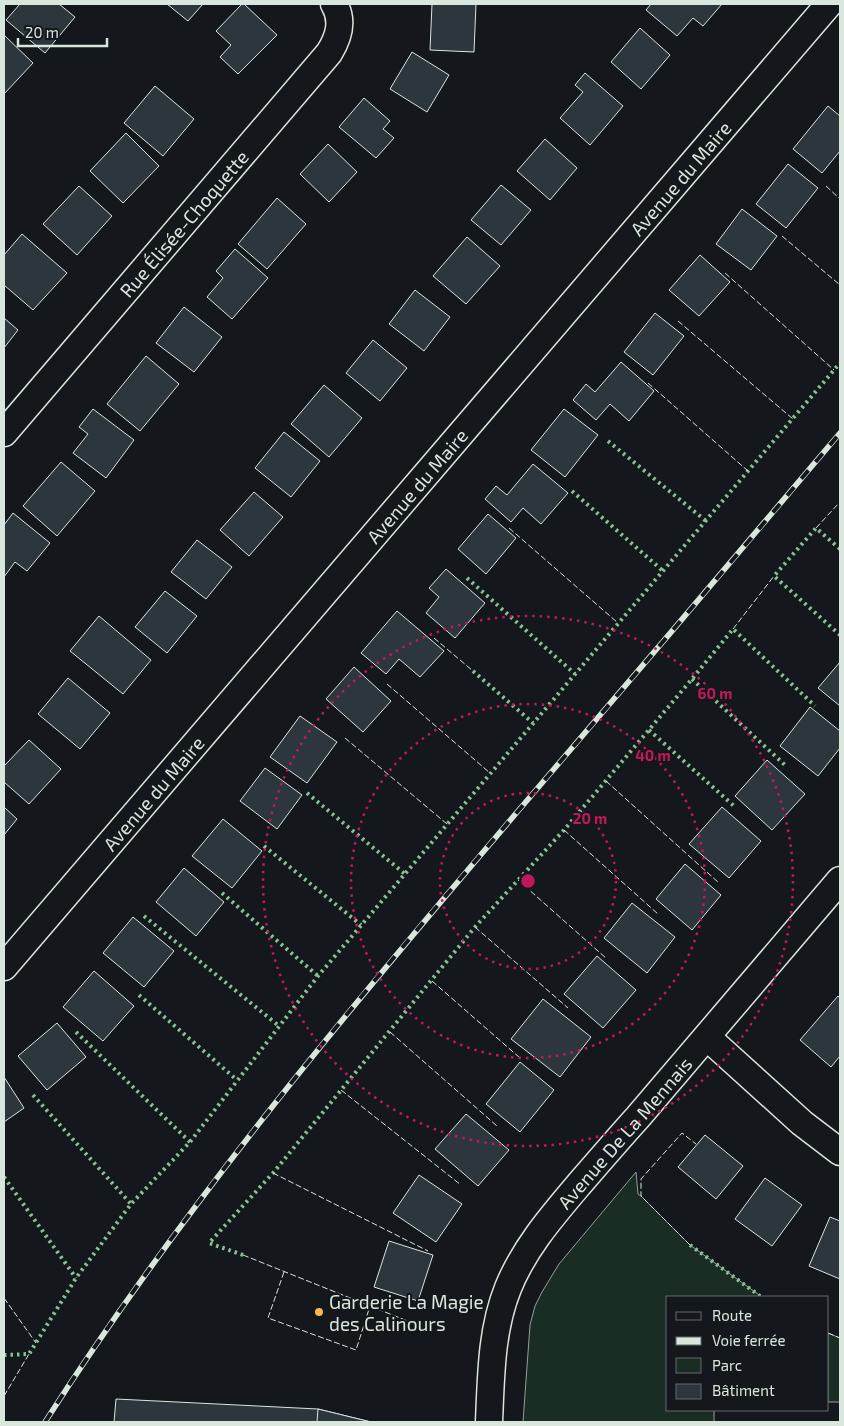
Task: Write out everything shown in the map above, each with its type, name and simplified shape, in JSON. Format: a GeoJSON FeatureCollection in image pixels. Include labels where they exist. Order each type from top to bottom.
{"type":"FeatureCollection","features":[{"type":"Feature","properties":{"kind":"street","name":"Rue Élisée-Choquette"},"geometry":{"type":"LineString","coordinates":[[4,433],[329,53],[336,42],[340,30],[340,18],[334,4]]}},
{"type":"Feature","properties":{"kind":"street","name":"Avenue du Maire"},"geometry":{"type":"LineString","coordinates":[[4,966],[830,4]]}},
{"type":"Feature","properties":{"kind":"street","name":"Avenue De La Mennais"},"geometry":{"type":"LineString","coordinates":[[488,1422],[490,1374],[500,1314],[508,1289],[529,1247],[560,1207],[840,880]]}},
{"type":"Feature","properties":{"kind":"street"},"geometry":{"type":"LineString","coordinates":[[706,1037],[802,1123],[840,1152]]}},
{"type":"Feature","properties":{"kind":"green space"},"geometry":{"type":"Polygon","coordinates":[[[636,1172],[638,1194],[690,1245],[761,1296],[666,1296],[666,1411],[714,1411],[714,1422],[523,1422],[530,1325],[535,1306],[559,1264],[636,1172]]]}},
{"type":"Feature","properties":{"kind":"green space"},"geometry":{"type":"Polygon","coordinates":[[[829,1333],[840,1338],[840,1402],[829,1402],[829,1333]]]}},
{"type":"Feature","properties":{"kind":"building"},"geometry":{"type":"Polygon","coordinates":[[[20,4],[59,4],[75,17],[45,53],[6,20],[20,4]]]}},
{"type":"Feature","properties":{"kind":"building"},"geometry":{"type":"Polygon","coordinates":[[[167,4],[203,4],[188,21],[167,4]]]}},
{"type":"Feature","properties":{"kind":"building"},"geometry":{"type":"Polygon","coordinates":[[[242,4],[277,35],[238,74],[220,57],[231,45],[216,31],[242,4]]]}},
{"type":"Feature","properties":{"kind":"building"},"geometry":{"type":"Polygon","coordinates":[[[432,4],[476,4],[474,52],[430,50],[432,4]]]}},
{"type":"Feature","properties":{"kind":"building"},"geometry":{"type":"Polygon","coordinates":[[[651,4],[722,4],[703,26],[693,18],[677,36],[646,10],[651,4]]]}},
{"type":"Feature","properties":{"kind":"building"},"geometry":{"type":"Polygon","coordinates":[[[640,28],[670,55],[641,89],[611,62],[640,28]]]}},
{"type":"Feature","properties":{"kind":"building"},"geometry":{"type":"Polygon","coordinates":[[[4,35],[33,63],[4,94],[4,35]]]}},
{"type":"Feature","properties":{"kind":"building"},"geometry":{"type":"Polygon","coordinates":[[[412,52],[449,75],[427,112],[390,89],[412,52]]]}},
{"type":"Feature","properties":{"kind":"building"},"geometry":{"type":"Polygon","coordinates":[[[585,73],[623,106],[590,145],[560,118],[583,92],[575,85],[585,73]]]}},
{"type":"Feature","properties":{"kind":"building"},"geometry":{"type":"Polygon","coordinates":[[[155,86],[194,119],[163,156],[124,123],[155,86]]]}},
{"type":"Feature","properties":{"kind":"building"},"geometry":{"type":"Polygon","coordinates":[[[364,98],[390,121],[383,129],[394,138],[376,158],[339,127],[364,98]]]}},
{"type":"Feature","properties":{"kind":"building"},"geometry":{"type":"Polygon","coordinates":[[[828,106],[840,116],[840,151],[822,173],[793,149],[828,106]]]}},
{"type":"Feature","properties":{"kind":"building"},"geometry":{"type":"Polygon","coordinates":[[[126,133],[159,166],[123,203],[90,171],[126,133]]]}},
{"type":"Feature","properties":{"kind":"building"},"geometry":{"type":"Polygon","coordinates":[[[545,139],[577,168],[550,200],[517,171],[545,139]]]}},
{"type":"Feature","properties":{"kind":"building"},"geometry":{"type":"Polygon","coordinates":[[[328,144],[357,172],[329,202],[300,174],[328,144]]]}},
{"type":"Feature","properties":{"kind":"building"},"geometry":{"type":"Polygon","coordinates":[[[788,164],[818,188],[786,228],[756,204],[788,164]]]}},
{"type":"Feature","properties":{"kind":"building"},"geometry":{"type":"Polygon","coordinates":[[[501,185],[531,210],[501,245],[471,220],[501,185]]]}},
{"type":"Feature","properties":{"kind":"building"},"geometry":{"type":"Polygon","coordinates":[[[79,186],[112,216],[77,255],[43,224],[79,186]]]}},
{"type":"Feature","properties":{"kind":"building"},"geometry":{"type":"Polygon","coordinates":[[[277,198],[306,224],[267,269],[238,244],[277,198]]]}},
{"type":"Feature","properties":{"kind":"building"},"geometry":{"type":"Polygon","coordinates":[[[742,209],[777,236],[751,270],[716,244],[742,209]]]}},
{"type":"Feature","properties":{"kind":"building"},"geometry":{"type":"Polygon","coordinates":[[[22,234],[67,273],[33,310],[4,285],[4,255],[22,234]]]}},
{"type":"Feature","properties":{"kind":"building"},"geometry":{"type":"Polygon","coordinates":[[[467,237],[500,266],[466,304],[433,276],[467,237]]]}},
{"type":"Feature","properties":{"kind":"building"},"geometry":{"type":"Polygon","coordinates":[[[235,249],[268,278],[232,319],[207,297],[223,278],[216,271],[235,249]]]}},
{"type":"Feature","properties":{"kind":"building"},"geometry":{"type":"Polygon","coordinates":[[[700,255],[730,282],[699,316],[669,290],[700,255]]]}},
{"type":"Feature","properties":{"kind":"building"},"geometry":{"type":"Polygon","coordinates":[[[415,290],[450,317],[424,351],[389,324],[415,290]]]}},
{"type":"Feature","properties":{"kind":"building"},"geometry":{"type":"Polygon","coordinates":[[[184,307],[222,337],[194,372],[156,343],[184,307]]]}},
{"type":"Feature","properties":{"kind":"building"},"geometry":{"type":"Polygon","coordinates":[[[655,313],[684,336],[653,375],[624,352],[655,313]]]}},
{"type":"Feature","properties":{"kind":"building"},"geometry":{"type":"Polygon","coordinates":[[[4,318],[18,330],[4,348],[4,318]]]}},
{"type":"Feature","properties":{"kind":"building"},"geometry":{"type":"Polygon","coordinates":[[[373,340],[407,368],[380,401],[346,373],[373,340]]]}},
{"type":"Feature","properties":{"kind":"building"},"geometry":{"type":"Polygon","coordinates":[[[146,356],[179,384],[140,431],[107,404],[146,356]]]}},
{"type":"Feature","properties":{"kind":"building"},"geometry":{"type":"Polygon","coordinates":[[[621,362],[654,391],[629,421],[610,404],[596,420],[573,400],[586,384],[595,392],[621,362]]]}},
{"type":"Feature","properties":{"kind":"building"},"geometry":{"type":"Polygon","coordinates":[[[324,385],[362,418],[329,457],[291,424],[324,385]]]}},
{"type":"Feature","properties":{"kind":"building"},"geometry":{"type":"Polygon","coordinates":[[[93,409],[134,440],[106,478],[73,453],[88,434],[79,427],[93,409]]]}},
{"type":"Feature","properties":{"kind":"building"},"geometry":{"type":"Polygon","coordinates":[[[564,409],[598,435],[565,477],[531,450],[564,409]]]}},
{"type":"Feature","properties":{"kind":"building"},"geometry":{"type":"Polygon","coordinates":[[[284,432],[320,461],[291,497],[255,468],[284,432]]]}},
{"type":"Feature","properties":{"kind":"building"},"geometry":{"type":"Polygon","coordinates":[[[61,462],[95,491],[57,536],[23,506],[61,462]]]}},
{"type":"Feature","properties":{"kind":"building"},"geometry":{"type":"Polygon","coordinates":[[[533,464],[568,493],[541,524],[523,508],[511,522],[485,499],[496,486],[507,495],[533,464]]]}},
{"type":"Feature","properties":{"kind":"building"},"geometry":{"type":"Polygon","coordinates":[[[254,492],[283,517],[249,556],[220,530],[254,492]]]}},
{"type":"Feature","properties":{"kind":"building"},"geometry":{"type":"Polygon","coordinates":[[[13,513],[50,543],[27,571],[15,562],[4,577],[4,525],[13,513]]]}},
{"type":"Feature","properties":{"kind":"building"},"geometry":{"type":"Polygon","coordinates":[[[488,514],[516,538],[486,574],[458,549],[488,514]]]}},
{"type":"Feature","properties":{"kind":"building"},"geometry":{"type":"Polygon","coordinates":[[[197,540],[232,567],[206,599],[171,572],[197,540]]]}},
{"type":"Feature","properties":{"kind":"building"},"geometry":{"type":"Polygon","coordinates":[[[446,569],[485,603],[455,638],[426,613],[439,597],[429,588],[446,569]]]}},
{"type":"Feature","properties":{"kind":"building"},"geometry":{"type":"Polygon","coordinates":[[[165,591],[197,616],[167,653],[135,627],[165,591]]]}},
{"type":"Feature","properties":{"kind":"building"},"geometry":{"type":"Polygon","coordinates":[[[397,611],[444,651],[420,677],[399,659],[386,674],[361,653],[397,611]]]}},
{"type":"Feature","properties":{"kind":"building"},"geometry":{"type":"Polygon","coordinates":[[[99,616],[151,660],[123,694],[70,651],[99,616]]]}},
{"type":"Feature","properties":{"kind":"building"},"geometry":{"type":"Polygon","coordinates":[[[840,662],[840,706],[818,688],[840,662]]]}},
{"type":"Feature","properties":{"kind":"building"},"geometry":{"type":"Polygon","coordinates":[[[354,667],[391,701],[363,732],[326,699],[354,667]]]}},
{"type":"Feature","properties":{"kind":"building"},"geometry":{"type":"Polygon","coordinates":[[[68,678],[110,713],[80,749],[38,714],[68,678]]]}},
{"type":"Feature","properties":{"kind":"building"},"geometry":{"type":"Polygon","coordinates":[[[810,707],[840,731],[840,748],[818,776],[780,746],[810,707]]]}},
{"type":"Feature","properties":{"kind":"building"},"geometry":{"type":"Polygon","coordinates":[[[300,716],[337,742],[307,783],[270,757],[300,716]]]}},
{"type":"Feature","properties":{"kind":"building"},"geometry":{"type":"Polygon","coordinates":[[[29,740],[61,769],[29,804],[4,782],[4,766],[29,740]]]}},
{"type":"Feature","properties":{"kind":"building"},"geometry":{"type":"Polygon","coordinates":[[[767,760],[805,794],[772,830],[735,796],[767,760]]]}},
{"type":"Feature","properties":{"kind":"building"},"geometry":{"type":"Polygon","coordinates":[[[265,768],[302,795],[277,829],[240,801],[265,768]]]}},
{"type":"Feature","properties":{"kind":"building"},"geometry":{"type":"Polygon","coordinates":[[[4,807],[17,819],[4,835],[4,807]]]}},
{"type":"Feature","properties":{"kind":"building"},"geometry":{"type":"Polygon","coordinates":[[[722,807],[761,841],[729,878],[689,844],[722,807]]]}},
{"type":"Feature","properties":{"kind":"building"},"geometry":{"type":"Polygon","coordinates":[[[223,819],[262,851],[232,888],[192,856],[223,819]]]}},
{"type":"Feature","properties":{"kind":"building"},"geometry":{"type":"Polygon","coordinates":[[[685,864],[721,895],[692,930],[656,899],[685,864]]]}},
{"type":"Feature","properties":{"kind":"building"},"geometry":{"type":"Polygon","coordinates":[[[184,868],[224,902],[196,936],[156,902],[184,868]]]}},
{"type":"Feature","properties":{"kind":"building"},"geometry":{"type":"Polygon","coordinates":[[[632,903],[675,937],[647,973],[604,938],[632,903]]]}},
{"type":"Feature","properties":{"kind":"building"},"geometry":{"type":"Polygon","coordinates":[[[133,917],[174,951],[144,987],[103,953],[133,917]]]}},
{"type":"Feature","properties":{"kind":"building"},"geometry":{"type":"Polygon","coordinates":[[[597,956],[636,990],[603,1028],[564,994],[597,956]]]}},
{"type":"Feature","properties":{"kind":"building"},"geometry":{"type":"Polygon","coordinates":[[[94,971],[134,1006],[103,1041],[63,1007],[94,971]]]}},
{"type":"Feature","properties":{"kind":"building"},"geometry":{"type":"Polygon","coordinates":[[[838,996],[840,998],[840,1056],[831,1067],[800,1040],[838,996]]]}},
{"type":"Feature","properties":{"kind":"building"},"geometry":{"type":"Polygon","coordinates":[[[543,999],[591,1037],[560,1077],[511,1039],[543,999]]]}},
{"type":"Feature","properties":{"kind":"building"},"geometry":{"type":"Polygon","coordinates":[[[57,1023],[86,1057],[47,1090],[18,1056],[57,1023]]]}},
{"type":"Feature","properties":{"kind":"building"},"geometry":{"type":"Polygon","coordinates":[[[520,1062],[554,1090],[520,1132],[486,1104],[520,1062]]]}},
{"type":"Feature","properties":{"kind":"building"},"geometry":{"type":"Polygon","coordinates":[[[4,1077],[24,1108],[4,1122],[4,1077]]]}},
{"type":"Feature","properties":{"kind":"building"},"geometry":{"type":"Polygon","coordinates":[[[466,1114],[509,1150],[478,1186],[435,1149],[466,1114]]]}},
{"type":"Feature","properties":{"kind":"building"},"geometry":{"type":"Polygon","coordinates":[[[705,1135],[743,1166],[716,1199],[678,1167],[705,1135]]]}},
{"type":"Feature","properties":{"kind":"building"},"geometry":{"type":"Polygon","coordinates":[[[419,1175],[462,1204],[436,1242],[393,1213],[419,1175]]]}},
{"type":"Feature","properties":{"kind":"building"},"geometry":{"type":"Polygon","coordinates":[[[765,1178],[802,1205],[772,1246],[735,1219],[765,1178]]]}},
{"type":"Feature","properties":{"kind":"building"},"geometry":{"type":"Polygon","coordinates":[[[830,1217],[840,1221],[840,1279],[809,1266],[830,1217]]]}},
{"type":"Feature","properties":{"kind":"building"},"geometry":{"type":"Polygon","coordinates":[[[389,1241],[433,1255],[418,1301],[374,1287],[389,1241]]]}},
{"type":"Feature","properties":{"kind":"building"},"geometry":{"type":"Polygon","coordinates":[[[116,1399],[318,1409],[371,1422],[114,1422],[116,1399]]]}},
{"type":"Feature","properties":{"kind":"building"},"geometry":{"type":"Polygon","coordinates":[[[318,1409],[371,1422],[317,1422],[318,1409]]]}},
{"type":"Feature","properties":{"kind":"railway"},"geometry":{"type":"LineString","coordinates":[[45,1422],[100,1339],[157,1259],[277,1101],[466,872],[840,433]]}},
{"type":"Feature","properties":{"kind":"hedge"},"geometry":{"type":"LineString","coordinates":[[4,1355],[29,1354],[76,1278],[131,1204],[190,1142],[318,976],[840,363]]}},
{"type":"Feature","properties":{"kind":"hedge"},"geometry":{"type":"LineString","coordinates":[[608,441],[706,521]]}},
{"type":"Feature","properties":{"kind":"hedge"},"geometry":{"type":"LineString","coordinates":[[572,491],[663,571]]}},
{"type":"Feature","properties":{"kind":"hedge"},"geometry":{"type":"LineString","coordinates":[[840,549],[816,528],[774,576],[840,635]]}},
{"type":"Feature","properties":{"kind":"hedge"},"geometry":{"type":"LineString","coordinates":[[467,578],[575,674]]}},
{"type":"Feature","properties":{"kind":"hedge"},"geometry":{"type":"LineString","coordinates":[[243,1255],[209,1243],[273,1173],[475,927],[564,830],[733,629],[815,706]]}},
{"type":"Feature","properties":{"kind":"hedge"},"geometry":{"type":"LineString","coordinates":[[473,671],[533,723]]}},
{"type":"Feature","properties":{"kind":"hedge"},"geometry":{"type":"LineString","coordinates":[[692,679],[786,766]]}},
{"type":"Feature","properties":{"kind":"hedge"},"geometry":{"type":"LineString","coordinates":[[649,730],[734,806]]}},
{"type":"Feature","properties":{"kind":"hedge"},"geometry":{"type":"LineString","coordinates":[[307,793],[405,874]]}},
{"type":"Feature","properties":{"kind":"hedge"},"geometry":{"type":"LineString","coordinates":[[264,846],[361,925]]}},
{"type":"Feature","properties":{"kind":"hedge"},"geometry":{"type":"LineString","coordinates":[[222,893],[318,976]]}},
{"type":"Feature","properties":{"kind":"hedge"},"geometry":{"type":"LineString","coordinates":[[144,916],[279,1026]]}},
{"type":"Feature","properties":{"kind":"hedge"},"geometry":{"type":"LineString","coordinates":[[139,995],[237,1080]]}},
{"type":"Feature","properties":{"kind":"hedge"},"geometry":{"type":"LineString","coordinates":[[76,1032],[190,1142]]}},
{"type":"Feature","properties":{"kind":"hedge"},"geometry":{"type":"LineString","coordinates":[[33,1095],[131,1204]]}},
{"type":"Feature","properties":{"kind":"hedge"},"geometry":{"type":"LineString","coordinates":[[4,1177],[76,1278]]}},
{"type":"Feature","properties":{"kind":"hedge"},"geometry":{"type":"LineString","coordinates":[[690,1245],[760,1296]]}},
{"type":"Feature","properties":{"kind":"fence"},"geometry":{"type":"LineString","coordinates":[[826,186],[840,199]]}},
{"type":"Feature","properties":{"kind":"fence"},"geometry":{"type":"LineString","coordinates":[[782,236],[840,285]]}},
{"type":"Feature","properties":{"kind":"fence"},"geometry":{"type":"LineString","coordinates":[[725,273],[834,370]]}},
{"type":"Feature","properties":{"kind":"fence"},"geometry":{"type":"LineString","coordinates":[[678,321],[793,419]]}},
{"type":"Feature","properties":{"kind":"fence"},"geometry":{"type":"LineString","coordinates":[[648,383],[748,471]]}},
{"type":"Feature","properties":{"kind":"fence"},"geometry":{"type":"LineString","coordinates":[[816,528],[840,502]]}},
{"type":"Feature","properties":{"kind":"fence"},"geometry":{"type":"LineString","coordinates":[[509,528],[618,623]]}},
{"type":"Feature","properties":{"kind":"fence"},"geometry":{"type":"LineString","coordinates":[[733,629],[774,576]]}},
{"type":"Feature","properties":{"kind":"fence"},"geometry":{"type":"LineString","coordinates":[[434,638],[473,671]]}},
{"type":"Feature","properties":{"kind":"fence"},"geometry":{"type":"LineString","coordinates":[[387,684],[490,773]]}},
{"type":"Feature","properties":{"kind":"fence"},"geometry":{"type":"LineString","coordinates":[[345,738],[447,824]]}},
{"type":"Feature","properties":{"kind":"fence"},"geometry":{"type":"LineString","coordinates":[[606,781],[719,883]]}},
{"type":"Feature","properties":{"kind":"fence"},"geometry":{"type":"LineString","coordinates":[[564,830],[658,914]]}},
{"type":"Feature","properties":{"kind":"fence"},"geometry":{"type":"LineString","coordinates":[[518,880],[607,959]]}},
{"type":"Feature","properties":{"kind":"fence"},"geometry":{"type":"LineString","coordinates":[[475,927],[568,1008]]}},
{"type":"Feature","properties":{"kind":"fence"},"geometry":{"type":"LineString","coordinates":[[432,981],[520,1058]]}},
{"type":"Feature","properties":{"kind":"fence"},"geometry":{"type":"LineString","coordinates":[[390,1032],[497,1126]]}},
{"type":"Feature","properties":{"kind":"fence"},"geometry":{"type":"LineString","coordinates":[[341,1090],[461,1185]]}},
{"type":"Feature","properties":{"kind":"fence"},"geometry":{"type":"LineString","coordinates":[[690,1245],[641,1196],[641,1179],[682,1133],[696,1144]]}},
{"type":"Feature","properties":{"kind":"fence"},"geometry":{"type":"LineString","coordinates":[[273,1173],[428,1251]]}},
{"type":"Feature","properties":{"kind":"fence"},"geometry":{"type":"LineString","coordinates":[[243,1255],[410,1322]]}},
{"type":"Feature","properties":{"kind":"fence"},"geometry":{"type":"LineString","coordinates":[[284,1272],[268,1318],[356,1350],[370,1306]]}},
{"type":"Feature","properties":{"kind":"fence"},"geometry":{"type":"LineString","coordinates":[[4,1298],[36,1343]]}},
{"type":"Feature","properties":{"kind":"fence"},"geometry":{"type":"LineString","coordinates":[[829,1333],[840,1338]]}},
{"type":"Feature","properties":{"kind":"fence"},"geometry":{"type":"LineString","coordinates":[[4,1396],[29,1354]]}},
{"type":"Feature","properties":{"kind":"place","name":"Garderie La Magie des Calinours"},"geometry":{"type":"Point","coordinates":[319,1312]}}]}
